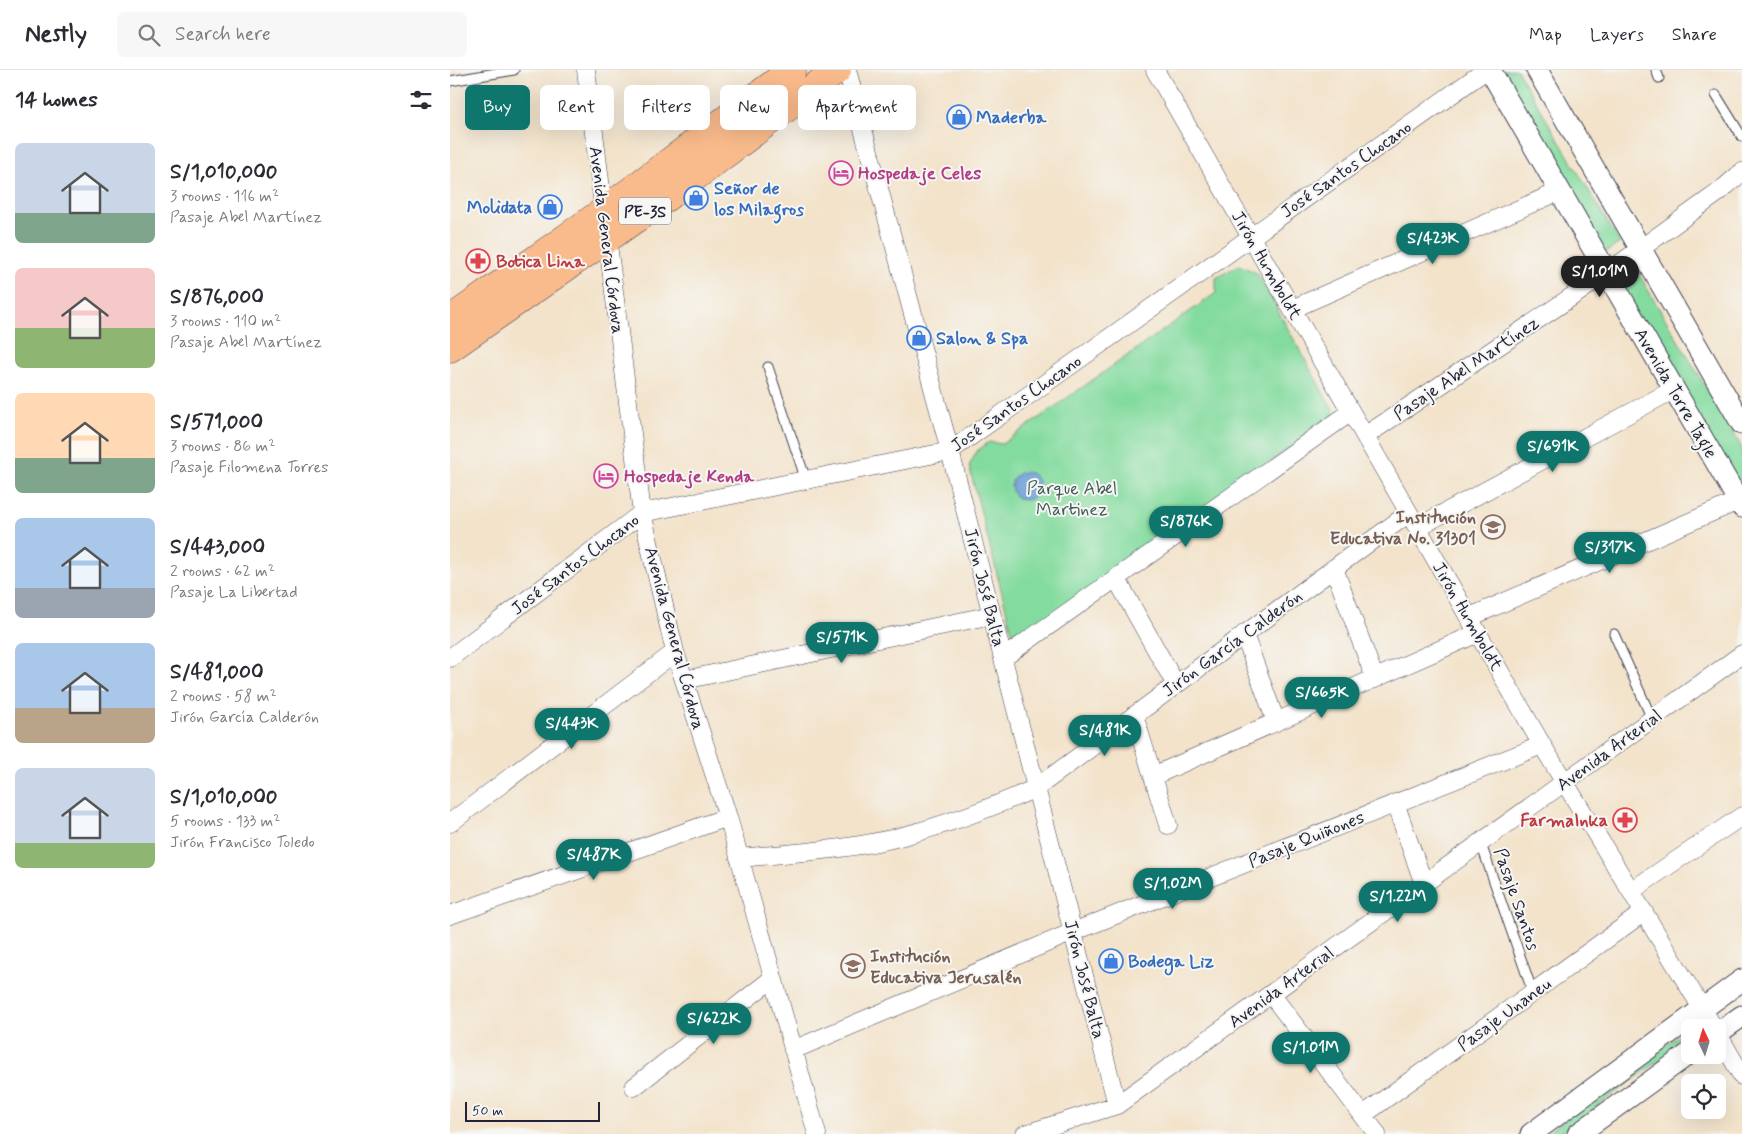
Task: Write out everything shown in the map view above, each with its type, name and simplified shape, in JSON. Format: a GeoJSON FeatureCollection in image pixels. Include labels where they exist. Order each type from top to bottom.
{"type":"FeatureCollection","features":[{"type":"Feature","properties":{"kind":"main road","name":"PE-3S"},"geometry":{"type":"LineString","coordinates":[[450,320],[604,211],[792,70]]}},
{"type":"Feature","properties":{"kind":"main road","name":"PE-3S"},"geometry":{"type":"LineString","coordinates":[[450,348],[684,185],[837,70]]}},
{"type":"Feature","properties":{"kind":"street","name":"Avenida General Córdova"},"geometry":{"type":"LineString","coordinates":[[586,70],[642,513],[675,652],[740,858],[816,1134]]}},
{"type":"Feature","properties":{"kind":"street","name":"Jirón José Balta"},"geometry":{"type":"LineString","coordinates":[[847,70],[950,451],[1118,1105]]}},
{"type":"Feature","properties":{"kind":"street","name":"Jirón Humboldt"},"geometry":{"type":"LineString","coordinates":[[1155,70],[1542,745],[1709,1019]]}},
{"type":"Feature","properties":{"kind":"street","name":"José Santos Chocano"},"geometry":{"type":"LineString","coordinates":[[450,658],[642,513],[950,451],[1486,70]]}},
{"type":"Feature","properties":{"kind":"street","name":"Avenida Torre Tagle"},"geometry":{"type":"LineString","coordinates":[[1490,70],[1740,504]]}},
{"type":"Feature","properties":{"kind":"street"},"geometry":{"type":"LineString","coordinates":[[1537,70],[1742,424]]}},
{"type":"Feature","properties":{"kind":"street","name":"Pasaje Abel Martínez"},"geometry":{"type":"LineString","coordinates":[[1365,436],[1642,249],[1720,192],[1742,172]]}},
{"type":"Feature","properties":{"kind":"street"},"geometry":{"type":"LineString","coordinates":[[1292,309],[1560,191]]}},
{"type":"Feature","properties":{"kind":"street","name":"Jirón García Calderón"},"geometry":{"type":"LineString","coordinates":[[740,858],[828,850],[902,837],[980,812],[1036,788],[1334,568],[1414,520],[1674,390]]}},
{"type":"Feature","properties":{"kind":"street"},"geometry":{"type":"LineString","coordinates":[[1003,658],[1351,412]]}},
{"type":"Feature","properties":{"kind":"street"},"geometry":{"type":"LineString","coordinates":[[1470,617],[1740,504]]}},
{"type":"Feature","properties":{"kind":"street"},"geometry":{"type":"LineString","coordinates":[[1334,568],[1375,679]]}},
{"type":"Feature","properties":{"kind":"street"},"geometry":{"type":"LineString","coordinates":[[1116,578],[1176,684]]}},
{"type":"Feature","properties":{"kind":"street"},"geometry":{"type":"LineString","coordinates":[[684,680],[992,615]]}},
{"type":"Feature","properties":{"kind":"street"},"geometry":{"type":"LineString","coordinates":[[1153,776],[1478,633]]}},
{"type":"Feature","properties":{"kind":"street"},"geometry":{"type":"LineString","coordinates":[[1244,634],[1276,722]]}},
{"type":"Feature","properties":{"kind":"street"},"geometry":{"type":"LineString","coordinates":[[450,823],[675,652]]}},
{"type":"Feature","properties":{"kind":"street","name":"Avenida Arterial"},"geometry":{"type":"LineString","coordinates":[[1025,1134],[1054,1130],[1118,1105],[1742,654]]}},
{"type":"Feature","properties":{"kind":"street"},"geometry":{"type":"LineString","coordinates":[[1134,715],[1168,825]]}},
{"type":"Feature","properties":{"kind":"street","name":"Pasaje Quiñones"},"geometry":{"type":"LineString","coordinates":[[793,1050],[1073,932],[1542,745]]}},
{"type":"Feature","properties":{"kind":"street"},"geometry":{"type":"LineString","coordinates":[[1395,803],[1424,884]]}},
{"type":"Feature","properties":{"kind":"street"},"geometry":{"type":"LineString","coordinates":[[1631,891],[1742,816]]}},
{"type":"Feature","properties":{"kind":"street"},"geometry":{"type":"LineString","coordinates":[[450,915],[728,817]]}},
{"type":"Feature","properties":{"kind":"street","name":"Pasaje Unaneu"},"geometry":{"type":"LineString","coordinates":[[1363,1115],[1644,912]]}},
{"type":"Feature","properties":{"kind":"street"},"geometry":{"type":"LineString","coordinates":[[634,1088],[773,978]]}},
{"type":"Feature","properties":{"kind":"street"},"geometry":{"type":"LineString","coordinates":[[1531,1134],[1742,980]]}},
{"type":"Feature","properties":{"kind":"street"},"geometry":{"type":"LineString","coordinates":[[1271,994],[1377,1134]]}},
{"type":"Feature","properties":{"kind":"street"},"geometry":{"type":"LineString","coordinates":[[1726,1027],[1742,1016]]}},
{"type":"Feature","properties":{"kind":"street"},"geometry":{"type":"LineString","coordinates":[[1726,1047],[1742,1076]]}},
{"type":"Feature","properties":{"kind":"street"},"geometry":{"type":"LineString","coordinates":[[1578,1134],[1681,1060]]}},
{"type":"Feature","properties":{"kind":"lane"},"geometry":{"type":"LineString","coordinates":[[450,80],[514,70]]}},
{"type":"Feature","properties":{"kind":"lane"},"geometry":{"type":"LineString","coordinates":[[1716,95],[1742,137]]}},
{"type":"Feature","properties":{"kind":"lane"},"geometry":{"type":"LineString","coordinates":[[768,367],[806,480]]}},
{"type":"Feature","properties":{"kind":"lane"},"geometry":{"type":"LineString","coordinates":[[1614,634],[1652,719]]}},
{"type":"Feature","properties":{"kind":"lane","name":"Pasaje Santos"},"geometry":{"type":"LineString","coordinates":[[1481,844],[1533,993]]}},
{"type":"Feature","properties":{"kind":"green space"},"geometry":{"type":"Polygon","coordinates":[[[1500,70],[1517,70],[1620,243],[1601,255],[1500,70]]]}},
{"type":"Feature","properties":{"kind":"green space","name":"Parque Abel Martinez"},"geometry":{"type":"Polygon","coordinates":[[[1239,265],[1257,273],[1334,412],[1333,416],[1026,638],[1012,632],[969,466],[977,451],[989,442],[1002,444],[1216,293],[1216,278],[1239,265]]]}},
{"type":"Feature","properties":{"kind":"green space"},"geometry":{"type":"Polygon","coordinates":[[[1635,268],[1742,448],[1742,495],[1615,279],[1635,268]]]}},
{"type":"Feature","properties":{"kind":"green space"},"geometry":{"type":"Polygon","coordinates":[[[1681,1034],[1681,1045],[1559,1134],[1545,1134],[1681,1034]]]}},
{"type":"Feature","properties":{"kind":"water"},"geometry":{"type":"Polygon","coordinates":[[[1025,472],[1035,476],[1039,486],[1035,496],[1025,500],[1015,496],[1011,486],[1015,476],[1025,472]]]}},
{"type":"Feature","properties":{"kind":"place","name":"Maderba"},"geometry":{"type":"Point","coordinates":[959,117]}},
{"type":"Feature","properties":{"kind":"place","name":"Hospedaje Celes"},"geometry":{"type":"Point","coordinates":[841,173]}},
{"type":"Feature","properties":{"kind":"place","name":"Señor de los Milagros"},"geometry":{"type":"Point","coordinates":[696,198]}},
{"type":"Feature","properties":{"kind":"place","name":"Molidata"},"geometry":{"type":"Point","coordinates":[550,207]}},
{"type":"Feature","properties":{"kind":"place","name":"Botica Lina"},"geometry":{"type":"Point","coordinates":[478,261]}},
{"type":"Feature","properties":{"kind":"place","name":"Salon & Spa"},"geometry":{"type":"Point","coordinates":[919,338]}},
{"type":"Feature","properties":{"kind":"place","name":"Hospedaje Kenda"},"geometry":{"type":"Point","coordinates":[606,476]}},
{"type":"Feature","properties":{"kind":"place","name":"Institución Educativa No. 31301"},"geometry":{"type":"Point","coordinates":[1493,527]}},
{"type":"Feature","properties":{"kind":"place","name":"FarmaInka"},"geometry":{"type":"Point","coordinates":[1625,820]}},
{"type":"Feature","properties":{"kind":"place","name":"Bodega Liz"},"geometry":{"type":"Point","coordinates":[1111,961]}},
{"type":"Feature","properties":{"kind":"place","name":"Institución Educativa Jerusalén"},"geometry":{"type":"Point","coordinates":[853,966]}}]}
